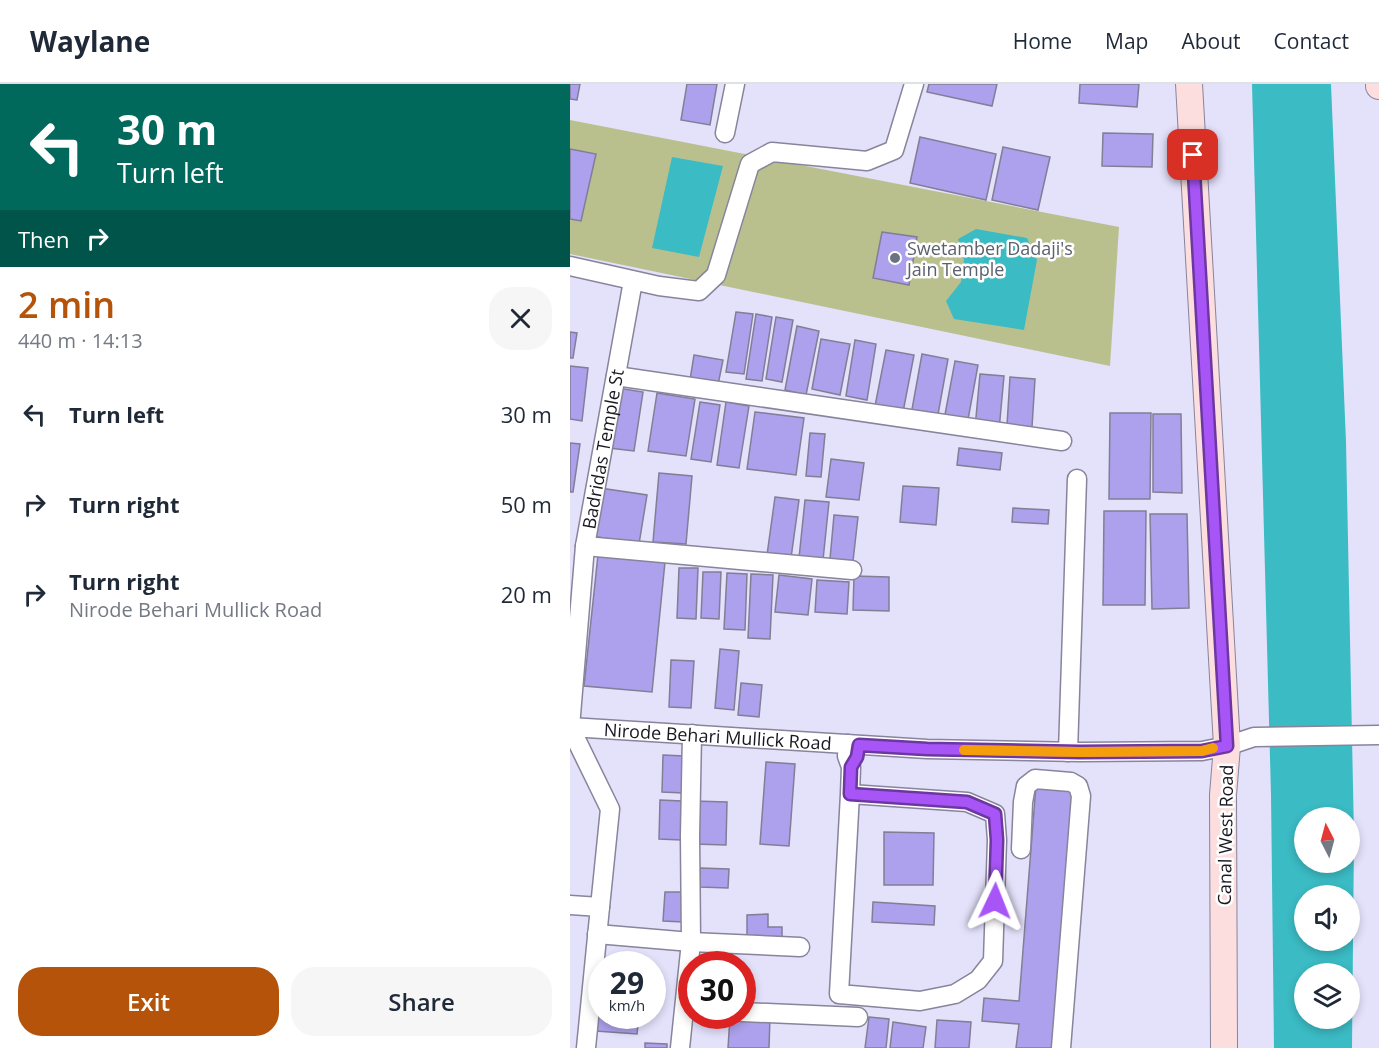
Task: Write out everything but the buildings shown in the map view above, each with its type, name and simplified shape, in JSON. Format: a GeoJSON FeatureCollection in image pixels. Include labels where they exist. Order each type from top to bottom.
{"type":"FeatureCollection","features":[{"type":"Feature","properties":{"kind":"main road","name":"Canal West Road"},"geometry":{"type":"LineString","coordinates":[[1189,84],[1227,746],[1223,795],[1224,1048]]}},
{"type":"Feature","properties":{"kind":"street"},"geometry":{"type":"LineString","coordinates":[[725,133],[735,84]]}},
{"type":"Feature","properties":{"kind":"street"},"geometry":{"type":"LineString","coordinates":[[570,266],[633,281],[699,291],[716,275],[750,164],[772,152],[867,161],[894,150],[914,84]]}},
{"type":"Feature","properties":{"kind":"street","name":"Badridas Temple St"},"geometry":{"type":"LineString","coordinates":[[570,727],[585,546],[633,281]]}},
{"type":"Feature","properties":{"kind":"street"},"geometry":{"type":"LineString","coordinates":[[616,376],[1062,441]]}},
{"type":"Feature","properties":{"kind":"street"},"geometry":{"type":"LineString","coordinates":[[1061,1048],[1081,796],[1074,752],[1077,479]]}},
{"type":"Feature","properties":{"kind":"street"},"geometry":{"type":"LineString","coordinates":[[585,546],[852,570]]}},
{"type":"Feature","properties":{"kind":"street"},"geometry":{"type":"LineString","coordinates":[[570,727],[610,809],[586,1048]]}},
{"type":"Feature","properties":{"kind":"street","name":"Nirode Behari Mullick Road"},"geometry":{"type":"LineString","coordinates":[[570,727],[927,749],[1074,752],[1202,751],[1254,737],[1378,735]]}},
{"type":"Feature","properties":{"kind":"street"},"geometry":{"type":"LineString","coordinates":[[691,951],[692,734]]}},
{"type":"Feature","properties":{"kind":"street"},"geometry":{"type":"LineString","coordinates":[[850,794],[967,802],[995,814],[997,840],[993,961],[978,980],[955,994],[920,1001],[839,994],[851,767],[857,757],[854,745]]}},
{"type":"Feature","properties":{"kind":"street"},"geometry":{"type":"LineString","coordinates":[[1035,779],[1037,751]]}},
{"type":"Feature","properties":{"kind":"street"},"geometry":{"type":"LineString","coordinates":[[1021,849],[1026,786],[1035,779],[1071,782],[1078,786]]}},
{"type":"Feature","properties":{"kind":"street"},"geometry":{"type":"LineString","coordinates":[[570,905],[600,907]]}},
{"type":"Feature","properties":{"kind":"street"},"geometry":{"type":"LineString","coordinates":[[597,934],[691,942],[800,947]]}},
{"type":"Feature","properties":{"kind":"street"},"geometry":{"type":"LineString","coordinates":[[756,1013],[858,1017]]}},
{"type":"Feature","properties":{"kind":"street"},"geometry":{"type":"LineString","coordinates":[[680,1048],[684,1029]]}},
{"type":"Feature","properties":{"kind":"shaded area"},"geometry":{"type":"Polygon","coordinates":[[[1252,84],[1331,84],[1346,442],[1353,807],[1294,807],[1294,873],[1354,873],[1354,885],[1294,885],[1294,951],[1353,951],[1353,963],[1294,963],[1294,1029],[1352,1029],[1352,1048],[1274,1048],[1271,795],[1252,84]]]}},
{"type":"Feature","properties":{"kind":"shaded area"},"geometry":{"type":"Polygon","coordinates":[[[570,120],[1119,227],[1110,366],[570,254],[570,120]]]}},
{"type":"Feature","properties":{"kind":"shaded area"},"geometry":{"type":"Polygon","coordinates":[[[672,157],[723,166],[699,257],[652,248],[672,157]]]}},
{"type":"Feature","properties":{"kind":"shaded area"},"geometry":{"type":"Polygon","coordinates":[[[976,229],[1027,238],[1037,260],[1024,330],[954,319],[946,301],[961,282],[964,260],[958,239],[976,229]]]}},
{"type":"Feature","properties":{"kind":"slow traffic"},"geometry":{"type":"LineString","coordinates":[[964,750],[1080,752],[1202,751],[1213,748]]}},
{"type":"Feature","properties":{"kind":"place","name":"Swetamber Dadaji's Jain Temple"},"geometry":{"type":"Point","coordinates":[895,258]}},
{"type":"Feature","properties":{"kind":"route"},"geometry":{"type":"LineString","coordinates":[[995,901],[997,840],[995,814],[967,802],[850,794],[851,767],[857,757],[859,745],[927,749],[1080,752],[1202,751],[1227,746],[1193,155]]}}]}
